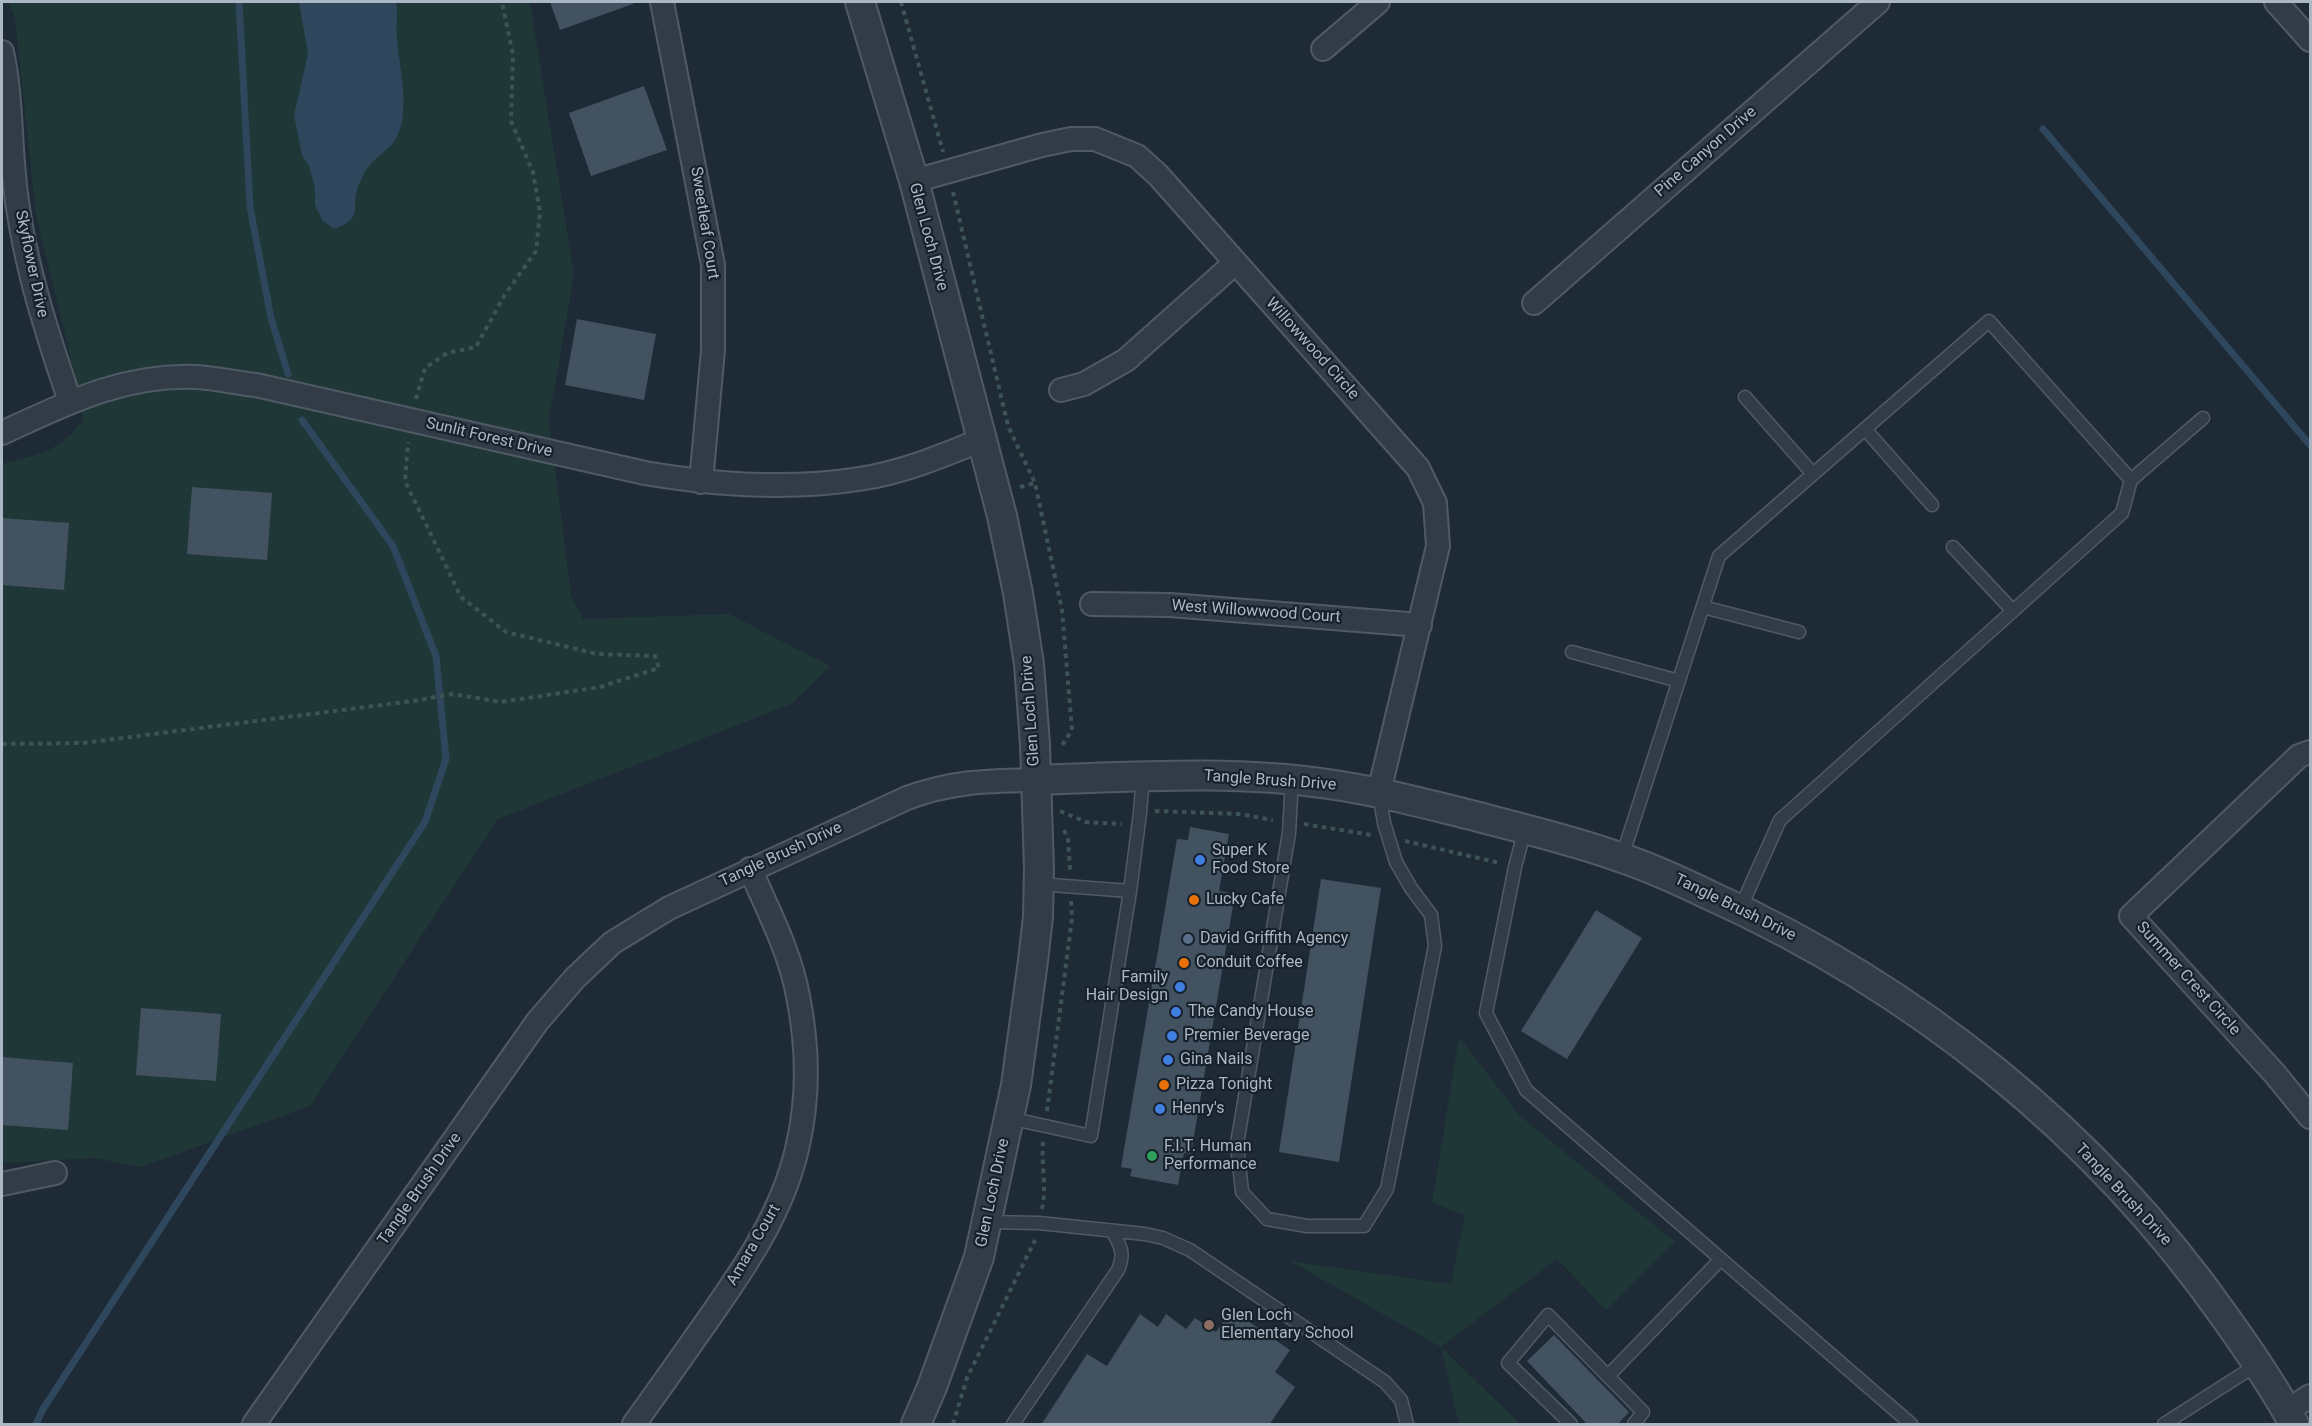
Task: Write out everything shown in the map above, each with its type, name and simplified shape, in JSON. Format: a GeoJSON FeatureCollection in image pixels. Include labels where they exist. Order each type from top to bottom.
{"type":"FeatureCollection","features":[{"type":"Feature","properties":{"kind":"street","name":"Sweetleaf Court"},"geometry":{"type":"LineString","coordinates":[[662,2],[713,265],[713,350],[701,482]]}},
{"type":"Feature","properties":{"kind":"street","name":"Glen Loch Drive"},"geometry":{"type":"LineString","coordinates":[[860,2],[914,181],[1002,516],[1018,593],[1046,779],[1034,961],[1009,1118],[979,1257],[916,1425]]}},
{"type":"Feature","properties":{"kind":"street"},"geometry":{"type":"LineString","coordinates":[[1323,49],[1378,2]]}},
{"type":"Feature","properties":{"kind":"street","name":"Pine Canyon Drive"},"geometry":{"type":"LineString","coordinates":[[1534,303],[1878,2]]}},
{"type":"Feature","properties":{"kind":"street"},"geometry":{"type":"LineString","coordinates":[[2276,2],[2310,40]]}},
{"type":"Feature","properties":{"kind":"street","name":"Skyflower Drive"},"geometry":{"type":"LineString","coordinates":[[2,52],[14,176],[26,252],[45,328],[70,401]]}},
{"type":"Feature","properties":{"kind":"street","name":"Willowwood Circle"},"geometry":{"type":"LineString","coordinates":[[914,181],[1071,139],[1095,139],[1137,156],[1158,176],[1418,468],[1435,503],[1438,546],[1378,792]]}},
{"type":"Feature","properties":{"kind":"street"},"geometry":{"type":"LineString","coordinates":[[1061,390],[1084,384],[1126,360],[1235,263]]}},
{"type":"Feature","properties":{"kind":"street","name":"Sunlit Forest Drive"},"geometry":{"type":"LineString","coordinates":[[2,433],[70,401],[108,387],[149,380],[195,377],[256,385],[645,473],[701,482],[806,485],[861,479],[925,463],[981,440]]}},
{"type":"Feature","properties":{"kind":"street","name":"West Willowwood Court"},"geometry":{"type":"LineString","coordinates":[[1092,604],[1170,605],[1420,625]]}},
{"type":"Feature","properties":{"kind":"street","name":"Summer Crest Circle"},"geometry":{"type":"LineString","coordinates":[[2310,752],[2300,756],[2131,916],[2275,1074],[2310,1118]]}},
{"type":"Feature","properties":{"kind":"street","name":"Tangle Brush Drive"},"geometry":{"type":"LineString","coordinates":[[254,1425],[537,1022],[575,978],[612,943],[669,908],[750,869],[935,787],[978,781],[1228,775],[1292,780],[1378,792],[1525,829],[1622,857],[1740,909],[1819,949],[1920,1014],[1975,1053],[2079,1146],[2127,1195],[2207,1291],[2258,1364],[2290,1418]]}},
{"type":"Feature","properties":{"kind":"street","name":"Amara Court"},"geometry":{"type":"LineString","coordinates":[[634,1425],[736,1279],[765,1233],[783,1194],[797,1149],[805,1105],[806,1046],[798,994],[783,945],[750,869]]}},
{"type":"Feature","properties":{"kind":"street"},"geometry":{"type":"LineString","coordinates":[[2,1184],[55,1173]]}},
{"type":"Feature","properties":{"kind":"street"},"geometry":{"type":"LineString","coordinates":[[2290,1418],[2310,1396]]}},
{"type":"Feature","properties":{"kind":"lane"},"geometry":{"type":"LineString","coordinates":[[1622,857],[1719,556],[1989,321],[2131,480]]}},
{"type":"Feature","properties":{"kind":"lane"},"geometry":{"type":"LineString","coordinates":[[1745,398],[1813,474]]}},
{"type":"Feature","properties":{"kind":"lane"},"geometry":{"type":"LineString","coordinates":[[1740,909],[1780,820],[2122,513],[2131,480],[2203,417]]}},
{"type":"Feature","properties":{"kind":"lane"},"geometry":{"type":"LineString","coordinates":[[1865,429],[1932,505]]}},
{"type":"Feature","properties":{"kind":"lane"},"geometry":{"type":"LineString","coordinates":[[1953,547],[2013,611]]}},
{"type":"Feature","properties":{"kind":"lane"},"geometry":{"type":"LineString","coordinates":[[1703,607],[1799,632]]}},
{"type":"Feature","properties":{"kind":"lane"},"geometry":{"type":"LineString","coordinates":[[1572,652],[1679,681]]}},
{"type":"Feature","properties":{"kind":"lane"},"geometry":{"type":"LineString","coordinates":[[1009,1118],[1091,1136],[1130,891],[1143,776]]}},
{"type":"Feature","properties":{"kind":"lane"},"geometry":{"type":"LineString","coordinates":[[1292,780],[1290,822],[1237,1144],[1242,1192],[1267,1219],[1307,1226],[1364,1226],[1387,1189],[1435,946],[1431,915],[1411,888],[1396,862],[1378,792]]}},
{"type":"Feature","properties":{"kind":"lane"},"geometry":{"type":"LineString","coordinates":[[1525,829],[1515,867],[1486,1013],[1526,1090],[1911,1425]]}},
{"type":"Feature","properties":{"kind":"lane"},"geometry":{"type":"LineString","coordinates":[[1038,884],[1130,891]]}},
{"type":"Feature","properties":{"kind":"lane"},"geometry":{"type":"LineString","coordinates":[[986,1222],[1039,1223],[1112,1231],[1163,1238],[1190,1250],[1385,1382],[1401,1400],[1407,1425]]}},
{"type":"Feature","properties":{"kind":"lane"},"geometry":{"type":"LineString","coordinates":[[1013,1425],[1118,1270],[1123,1259],[1123,1251],[1112,1231]]}},
{"type":"Feature","properties":{"kind":"lane"},"geometry":{"type":"LineString","coordinates":[[1608,1376],[1721,1259]]}},
{"type":"Feature","properties":{"kind":"lane"},"geometry":{"type":"LineString","coordinates":[[1571,1425],[1508,1363],[1548,1314],[1644,1412],[1634,1425]]}},
{"type":"Feature","properties":{"kind":"lane"},"geometry":{"type":"LineString","coordinates":[[2164,1425],[2258,1364]]}},
{"type":"Feature","properties":{"kind":"path"},"geometry":{"type":"LineString","coordinates":[[900,2],[949,172],[1008,426],[1035,483],[1062,610],[1072,730],[1056,754],[1046,779],[1057,810],[1086,822],[1128,825],[1140,813],[1151,811],[1239,814],[1388,837],[1515,867]]}},
{"type":"Feature","properties":{"kind":"path"},"geometry":{"type":"LineString","coordinates":[[2,744],[82,743],[453,694]]}},
{"type":"Feature","properties":{"kind":"green space"},"geometry":{"type":"Polygon","coordinates":[[[9,2],[530,2],[574,275],[549,419],[571,596],[583,619],[729,614],[830,666],[791,704],[498,819],[310,1106],[141,1167],[94,1158],[2,1163],[2,464],[47,451],[66,439],[83,420],[65,333],[36,215],[15,19],[9,2]]]}},
{"type":"Feature","properties":{"kind":"green space"},"geometry":{"type":"Polygon","coordinates":[[[1459,1037],[1520,1116],[1675,1242],[1606,1310],[1557,1259],[1441,1347],[1290,1261],[1451,1284],[1465,1215],[1432,1203],[1459,1037]]]}},
{"type":"Feature","properties":{"kind":"green space"},"geometry":{"type":"Polygon","coordinates":[[[1441,1347],[1520,1424],[1459,1424],[1441,1347]]]}},
{"type":"Feature","properties":{"kind":"water"},"geometry":{"type":"Polygon","coordinates":[[[299,2],[396,2],[397,6],[397,34],[404,106],[399,132],[393,143],[365,172],[357,191],[354,215],[344,225],[334,229],[322,220],[315,205],[315,188],[309,166],[302,155],[294,115],[308,54],[299,2]]]}},
{"type":"Feature","properties":{"kind":"building"},"geometry":{"type":"Polygon","coordinates":[[[550,2],[633,2],[633,4],[560,30],[550,2]]]}},
{"type":"Feature","properties":{"kind":"building"},"geometry":{"type":"Polygon","coordinates":[[[644,86],[667,150],[591,176],[569,113],[644,86]]]}},
{"type":"Feature","properties":{"kind":"building"},"geometry":{"type":"Polygon","coordinates":[[[577,319],[656,334],[644,400],[565,385],[577,319]]]}},
{"type":"Feature","properties":{"kind":"building"},"geometry":{"type":"Polygon","coordinates":[[[192,487],[272,493],[267,560],[187,554],[192,487]]]}},
{"type":"Feature","properties":{"kind":"building"},"geometry":{"type":"Polygon","coordinates":[[[2,518],[69,523],[64,590],[2,585],[2,518]]]}},
{"type":"Feature","properties":{"kind":"building"},"geometry":{"type":"Polygon","coordinates":[[[1190,827],[1229,834],[1219,891],[1235,894],[1191,1154],[1184,1153],[1178,1185],[1130,1176],[1132,1169],[1121,1167],[1177,839],[1188,840],[1190,827]]]}},
{"type":"Feature","properties":{"kind":"building"},"geometry":{"type":"Polygon","coordinates":[[[1321,879],[1381,888],[1339,1162],[1279,1152],[1321,879]]]}},
{"type":"Feature","properties":{"kind":"building"},"geometry":{"type":"Polygon","coordinates":[[[1596,910],[1642,938],[1567,1059],[1521,1031],[1596,910]]]}},
{"type":"Feature","properties":{"kind":"building"},"geometry":{"type":"Polygon","coordinates":[[[141,1008],[221,1014],[216,1081],[136,1075],[141,1008]]]}},
{"type":"Feature","properties":{"kind":"building"},"geometry":{"type":"Polygon","coordinates":[[[2,1057],[73,1063],[68,1130],[2,1125],[2,1057]]]}},
{"type":"Feature","properties":{"kind":"building"},"geometry":{"type":"Polygon","coordinates":[[[1232,1310],[1290,1350],[1275,1372],[1295,1387],[1269,1425],[1041,1425],[1087,1354],[1107,1366],[1140,1314],[1158,1327],[1166,1314],[1186,1329],[1195,1318],[1216,1332],[1232,1310]]]}},
{"type":"Feature","properties":{"kind":"building"},"geometry":{"type":"Polygon","coordinates":[[[1554,1335],[1629,1412],[1617,1425],[1588,1425],[1527,1361],[1554,1335]]]}},
{"type":"Feature","properties":{"kind":"waterway"},"geometry":{"type":"LineString","coordinates":[[239,2],[250,207],[271,318],[288,374]]}},
{"type":"Feature","properties":{"kind":"waterway"},"geometry":{"type":"LineString","coordinates":[[2043,129],[2310,445]]}},
{"type":"Feature","properties":{"kind":"waterway"},"geometry":{"type":"LineString","coordinates":[[36,1424],[43,1409],[425,822],[446,759],[436,656],[393,546],[302,420]]}},
{"type":"Feature","properties":{"kind":"place","name":"Super K Food Store"},"geometry":{"type":"Point","coordinates":[1200,860]}},
{"type":"Feature","properties":{"kind":"place","name":"Lucky Cafe"},"geometry":{"type":"Point","coordinates":[1194,900]}},
{"type":"Feature","properties":{"kind":"place","name":"David Griffith Agency"},"geometry":{"type":"Point","coordinates":[1188,939]}},
{"type":"Feature","properties":{"kind":"place","name":"Conduit Coffee"},"geometry":{"type":"Point","coordinates":[1184,963]}},
{"type":"Feature","properties":{"kind":"place","name":"Family Hair Design"},"geometry":{"type":"Point","coordinates":[1180,987]}},
{"type":"Feature","properties":{"kind":"place","name":"The Candy House"},"geometry":{"type":"Point","coordinates":[1176,1012]}},
{"type":"Feature","properties":{"kind":"place","name":"Premier Beverage"},"geometry":{"type":"Point","coordinates":[1172,1036]}},
{"type":"Feature","properties":{"kind":"place","name":"Gina Nails"},"geometry":{"type":"Point","coordinates":[1168,1060]}},
{"type":"Feature","properties":{"kind":"place","name":"Pizza Tonight"},"geometry":{"type":"Point","coordinates":[1164,1085]}},
{"type":"Feature","properties":{"kind":"place","name":"Henry's"},"geometry":{"type":"Point","coordinates":[1160,1109]}},
{"type":"Feature","properties":{"kind":"place","name":"F.I.T. Human Performance"},"geometry":{"type":"Point","coordinates":[1152,1156]}},
{"type":"Feature","properties":{"kind":"place","name":"Glen Loch Elementary School"},"geometry":{"type":"Point","coordinates":[1209,1325]}}]}
